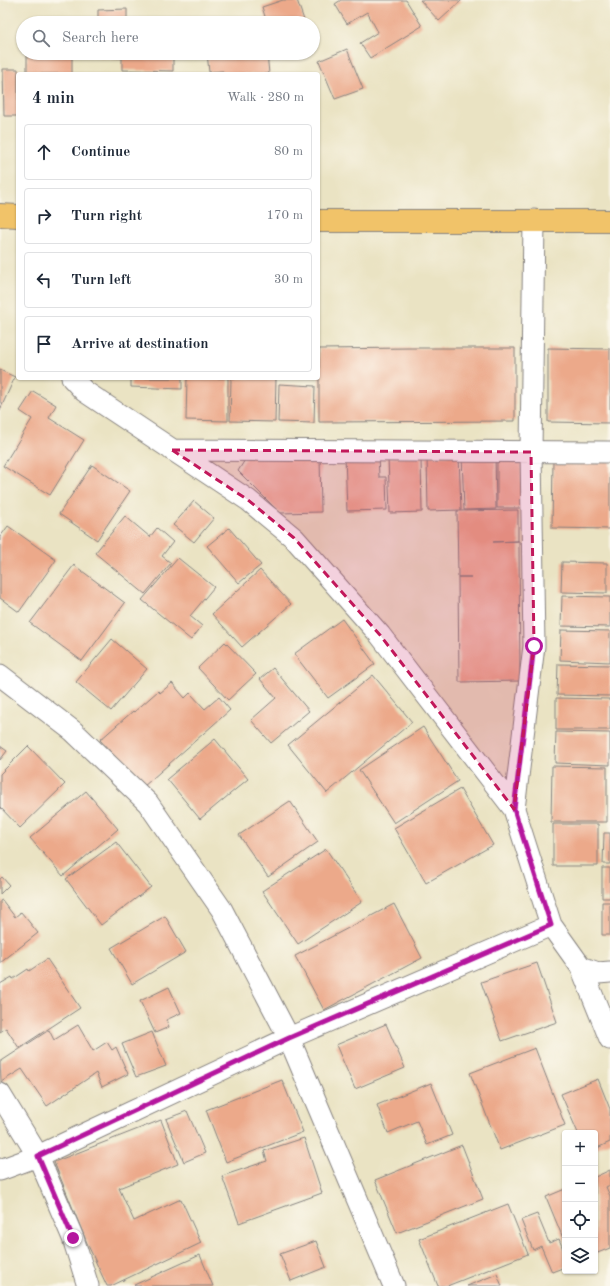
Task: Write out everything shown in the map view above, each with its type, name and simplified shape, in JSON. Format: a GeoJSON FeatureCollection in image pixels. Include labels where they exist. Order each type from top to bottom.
{"type":"FeatureCollection","features":[{"type":"Feature","properties":{"kind":"main road"},"geometry":{"type":"LineString","coordinates":[[0,215],[16,216]]}},
{"type":"Feature","properties":{"kind":"main road"},"geometry":{"type":"LineString","coordinates":[[320,221],[610,221]]}},
{"type":"Feature","properties":{"kind":"street"},"geometry":{"type":"LineString","coordinates":[[514,809],[534,646],[531,452],[534,220]]}},
{"type":"Feature","properties":{"kind":"street"},"geometry":{"type":"LineString","coordinates":[[74,380],[84,392],[248,500],[294,538],[380,635],[514,809],[551,925],[581,967],[610,1039]]}},
{"type":"Feature","properties":{"kind":"street"},"geometry":{"type":"LineString","coordinates":[[172,450],[610,452]]}},
{"type":"Feature","properties":{"kind":"street"},"geometry":{"type":"LineString","coordinates":[[0,675],[73,731],[148,803],[222,910],[289,1038],[394,1286]]}},
{"type":"Feature","properties":{"kind":"street"},"geometry":{"type":"LineString","coordinates":[[0,1170],[38,1156],[289,1038],[551,925]]}},
{"type":"Feature","properties":{"kind":"street"},"geometry":{"type":"LineString","coordinates":[[581,967],[598,973],[610,972]]}},
{"type":"Feature","properties":{"kind":"street"},"geometry":{"type":"LineString","coordinates":[[0,1094],[38,1156],[73,1238],[88,1286]]}},
{"type":"Feature","properties":{"kind":"highlighted area"},"geometry":{"type":"Polygon","coordinates":[[[172,450],[531,452],[534,646],[514,809],[380,635],[294,538],[248,500],[172,450]]]}},
{"type":"Feature","properties":{"kind":"building"},"geometry":{"type":"Polygon","coordinates":[[[283,0],[297,0],[303,16],[265,16],[262,7],[283,0]]]}},
{"type":"Feature","properties":{"kind":"building"},"geometry":{"type":"Polygon","coordinates":[[[341,0],[406,0],[422,26],[370,58],[360,43],[378,32],[367,12],[347,24],[335,4],[341,0]]]}},
{"type":"Feature","properties":{"kind":"building"},"geometry":{"type":"Polygon","coordinates":[[[420,0],[462,0],[439,21],[420,0]]]}},
{"type":"Feature","properties":{"kind":"building"},"geometry":{"type":"Polygon","coordinates":[[[127,9],[127,16],[98,16],[98,10],[127,9]]]}},
{"type":"Feature","properties":{"kind":"building"},"geometry":{"type":"Polygon","coordinates":[[[347,49],[363,89],[335,99],[319,61],[347,49]]]}},
{"type":"Feature","properties":{"kind":"building"},"geometry":{"type":"Polygon","coordinates":[[[27,60],[72,60],[72,72],[27,72],[27,60]]]}},
{"type":"Feature","properties":{"kind":"building"},"geometry":{"type":"Polygon","coordinates":[[[122,60],[173,60],[173,71],[122,70],[122,60]]]}},
{"type":"Feature","properties":{"kind":"building"},"geometry":{"type":"Polygon","coordinates":[[[208,60],[268,60],[269,72],[209,72],[208,60]]]}},
{"type":"Feature","properties":{"kind":"building"},"geometry":{"type":"Polygon","coordinates":[[[3,69],[18,69],[18,72],[16,72],[16,116],[4,116],[3,69]]]}},
{"type":"Feature","properties":{"kind":"building"},"geometry":{"type":"Polygon","coordinates":[[[515,348],[515,421],[319,422],[320,349],[515,348]]]}},
{"type":"Feature","properties":{"kind":"building"},"geometry":{"type":"Polygon","coordinates":[[[548,348],[610,349],[610,423],[548,422],[548,348]]]}},
{"type":"Feature","properties":{"kind":"building"},"geometry":{"type":"Polygon","coordinates":[[[0,370],[15,377],[0,410],[0,370]]]}},
{"type":"Feature","properties":{"kind":"building"},"geometry":{"type":"Polygon","coordinates":[[[131,380],[182,380],[182,389],[131,387],[131,380]]]}},
{"type":"Feature","properties":{"kind":"building"},"geometry":{"type":"Polygon","coordinates":[[[187,380],[228,380],[228,421],[186,420],[187,380]]]}},
{"type":"Feature","properties":{"kind":"building"},"geometry":{"type":"Polygon","coordinates":[[[231,380],[276,380],[275,422],[230,421],[231,380]]]}},
{"type":"Feature","properties":{"kind":"building"},"geometry":{"type":"Polygon","coordinates":[[[279,384],[315,386],[314,423],[278,422],[279,384]]]}},
{"type":"Feature","properties":{"kind":"building"},"geometry":{"type":"Polygon","coordinates":[[[33,391],[56,405],[49,418],[84,440],[50,495],[3,466],[32,419],[20,411],[33,391]]]}},
{"type":"Feature","properties":{"kind":"building"},"geometry":{"type":"Polygon","coordinates":[[[320,454],[321,512],[280,513],[238,471],[248,455],[320,454]]]}},
{"type":"Feature","properties":{"kind":"building"},"geometry":{"type":"Polygon","coordinates":[[[378,455],[379,477],[386,477],[387,510],[347,511],[345,456],[378,455]]]}},
{"type":"Feature","properties":{"kind":"building"},"geometry":{"type":"Polygon","coordinates":[[[459,455],[461,510],[428,511],[427,456],[459,455]]]}},
{"type":"Feature","properties":{"kind":"building"},"geometry":{"type":"Polygon","coordinates":[[[495,455],[496,509],[464,510],[462,456],[495,455]]]}},
{"type":"Feature","properties":{"kind":"building"},"geometry":{"type":"Polygon","coordinates":[[[421,457],[422,512],[390,513],[388,458],[421,457]]]}},
{"type":"Feature","properties":{"kind":"building"},"geometry":{"type":"Polygon","coordinates":[[[497,460],[521,460],[522,508],[497,508],[497,460]]]}},
{"type":"Feature","properties":{"kind":"building"},"geometry":{"type":"Polygon","coordinates":[[[553,460],[610,460],[610,529],[552,528],[553,460]]]}},
{"type":"Feature","properties":{"kind":"building"},"geometry":{"type":"Polygon","coordinates":[[[92,465],[130,491],[97,540],[59,514],[92,465]]]}},
{"type":"Feature","properties":{"kind":"building"},"geometry":{"type":"Polygon","coordinates":[[[194,501],[214,518],[194,542],[173,525],[194,501]]]}},
{"type":"Feature","properties":{"kind":"building"},"geometry":{"type":"Polygon","coordinates":[[[518,510],[518,541],[493,542],[519,541],[520,681],[459,682],[457,511],[518,510]]]}},
{"type":"Feature","properties":{"kind":"building"},"geometry":{"type":"Polygon","coordinates":[[[125,516],[150,537],[157,528],[173,542],[162,556],[171,563],[145,594],[95,553],[125,516]]]}},
{"type":"Feature","properties":{"kind":"building"},"geometry":{"type":"Polygon","coordinates":[[[8,526],[56,560],[19,612],[0,598],[0,537],[8,526]]]}},
{"type":"Feature","properties":{"kind":"building"},"geometry":{"type":"Polygon","coordinates":[[[229,528],[261,565],[239,583],[207,546],[229,528]]]}},
{"type":"Feature","properties":{"kind":"building"},"geometry":{"type":"Polygon","coordinates":[[[178,558],[214,587],[190,616],[202,626],[191,640],[142,600],[178,558]]]}},
{"type":"Feature","properties":{"kind":"building"},"geometry":{"type":"Polygon","coordinates":[[[562,562],[607,563],[607,593],[561,592],[562,562]]]}},
{"type":"Feature","properties":{"kind":"building"},"geometry":{"type":"Polygon","coordinates":[[[74,565],[125,603],[82,661],[30,623],[74,565]]]}},
{"type":"Feature","properties":{"kind":"building"},"geometry":{"type":"Polygon","coordinates":[[[260,570],[291,604],[242,647],[212,614],[260,570]]]}},
{"type":"Feature","properties":{"kind":"building"},"geometry":{"type":"Polygon","coordinates":[[[562,596],[610,597],[610,627],[561,626],[562,596]]]}},
{"type":"Feature","properties":{"kind":"building"},"geometry":{"type":"Polygon","coordinates":[[[342,619],[375,664],[328,698],[294,654],[342,619]]]}},
{"type":"Feature","properties":{"kind":"building"},"geometry":{"type":"Polygon","coordinates":[[[561,630],[610,631],[610,662],[560,660],[561,630]]]}},
{"type":"Feature","properties":{"kind":"building"},"geometry":{"type":"Polygon","coordinates":[[[112,639],[147,669],[111,711],[76,682],[112,639]]]}},
{"type":"Feature","properties":{"kind":"building"},"geometry":{"type":"Polygon","coordinates":[[[225,642],[256,674],[228,700],[198,668],[225,642]]]}},
{"type":"Feature","properties":{"kind":"building"},"geometry":{"type":"Polygon","coordinates":[[[558,664],[610,665],[610,696],[557,695],[558,664]]]}},
{"type":"Feature","properties":{"kind":"building"},"geometry":{"type":"Polygon","coordinates":[[[273,668],[309,711],[271,743],[251,720],[276,698],[260,679],[273,668]]]}},
{"type":"Feature","properties":{"kind":"building"},"geometry":{"type":"Polygon","coordinates":[[[373,675],[412,722],[327,793],[288,745],[373,675]]]}},
{"type":"Feature","properties":{"kind":"building"},"geometry":{"type":"Polygon","coordinates":[[[172,683],[185,698],[190,693],[205,709],[219,697],[230,710],[143,787],[100,740],[158,691],[160,693],[172,683]]]}},
{"type":"Feature","properties":{"kind":"building"},"geometry":{"type":"Polygon","coordinates":[[[556,698],[610,699],[610,730],[556,730],[556,698]]]}},
{"type":"Feature","properties":{"kind":"building"},"geometry":{"type":"Polygon","coordinates":[[[423,727],[458,781],[394,823],[359,770],[423,727]]]}},
{"type":"Feature","properties":{"kind":"building"},"geometry":{"type":"Polygon","coordinates":[[[556,732],[610,733],[610,765],[555,763],[556,732]]]}},
{"type":"Feature","properties":{"kind":"building"},"geometry":{"type":"Polygon","coordinates":[[[215,739],[248,779],[200,819],[167,779],[215,739]]]}},
{"type":"Feature","properties":{"kind":"building"},"geometry":{"type":"Polygon","coordinates":[[[0,746],[7,751],[0,760],[0,746]]]}},
{"type":"Feature","properties":{"kind":"building"},"geometry":{"type":"Polygon","coordinates":[[[28,746],[65,784],[20,828],[0,807],[0,774],[28,746]]]}},
{"type":"Feature","properties":{"kind":"building"},"geometry":{"type":"Polygon","coordinates":[[[552,766],[607,767],[607,822],[551,822],[552,766]]]}},
{"type":"Feature","properties":{"kind":"building"},"geometry":{"type":"Polygon","coordinates":[[[460,789],[493,845],[426,883],[394,828],[460,789]]]}},
{"type":"Feature","properties":{"kind":"building"},"geometry":{"type":"Polygon","coordinates":[[[86,791],[118,829],[63,876],[30,838],[86,791]]]}},
{"type":"Feature","properties":{"kind":"building"},"geometry":{"type":"Polygon","coordinates":[[[290,801],[318,842],[268,877],[239,835],[290,801]]]}},
{"type":"Feature","properties":{"kind":"building"},"geometry":{"type":"Polygon","coordinates":[[[553,824],[598,824],[598,866],[553,866],[553,824]]]}},
{"type":"Feature","properties":{"kind":"building"},"geometry":{"type":"Polygon","coordinates":[[[604,833],[610,833],[610,864],[603,864],[604,833]]]}},
{"type":"Feature","properties":{"kind":"building"},"geometry":{"type":"Polygon","coordinates":[[[116,842],[151,887],[101,925],[66,879],[116,842]]]}},
{"type":"Feature","properties":{"kind":"building"},"geometry":{"type":"Polygon","coordinates":[[[326,849],[362,902],[298,944],[262,891],[326,849]]]}},
{"type":"Feature","properties":{"kind":"building"},"geometry":{"type":"Polygon","coordinates":[[[602,868],[610,868],[610,898],[602,898],[602,868]]]}},
{"type":"Feature","properties":{"kind":"building"},"geometry":{"type":"Polygon","coordinates":[[[2,877],[9,885],[0,894],[0,879],[2,877]]]}},
{"type":"Feature","properties":{"kind":"building"},"geometry":{"type":"Polygon","coordinates":[[[2,900],[15,917],[21,912],[38,933],[0,963],[0,901],[2,900]]]}},
{"type":"Feature","properties":{"kind":"building"},"geometry":{"type":"Polygon","coordinates":[[[602,902],[610,902],[610,935],[602,935],[602,902]]]}},
{"type":"Feature","properties":{"kind":"building"},"geometry":{"type":"Polygon","coordinates":[[[394,904],[422,958],[324,1010],[295,956],[394,904]]]}},
{"type":"Feature","properties":{"kind":"building"},"geometry":{"type":"Polygon","coordinates":[[[165,916],[186,952],[132,984],[111,948],[165,916]]]}},
{"type":"Feature","properties":{"kind":"building"},"geometry":{"type":"Polygon","coordinates":[[[47,959],[80,1008],[19,1048],[6,1028],[0,1032],[0,984],[12,977],[13,979],[28,969],[29,971],[47,959]]]}},
{"type":"Feature","properties":{"kind":"building"},"geometry":{"type":"Polygon","coordinates":[[[537,963],[557,1022],[502,1041],[481,982],[537,963]]]}},
{"type":"Feature","properties":{"kind":"building"},"geometry":{"type":"Polygon","coordinates":[[[169,987],[181,1013],[166,1020],[169,1027],[155,1033],[140,1001],[169,987]]]}},
{"type":"Feature","properties":{"kind":"building"},"geometry":{"type":"Polygon","coordinates":[[[386,1024],[405,1068],[355,1089],[336,1045],[386,1024]]]}},
{"type":"Feature","properties":{"kind":"building"},"geometry":{"type":"Polygon","coordinates":[[[78,1025],[93,1051],[107,1042],[112,1050],[116,1047],[128,1074],[102,1087],[96,1073],[47,1106],[22,1069],[1,1082],[0,1062],[49,1030],[54,1040],[78,1025]]]}},
{"type":"Feature","properties":{"kind":"building"},"geometry":{"type":"Polygon","coordinates":[[[152,1032],[166,1066],[136,1077],[122,1044],[152,1032]]]}},
{"type":"Feature","properties":{"kind":"building"},"geometry":{"type":"Polygon","coordinates":[[[535,1048],[565,1125],[500,1150],[470,1073],[535,1048]]]}},
{"type":"Feature","properties":{"kind":"building"},"geometry":{"type":"Polygon","coordinates":[[[598,1079],[610,1109],[610,1142],[598,1148],[598,1130],[577,1130],[561,1094],[598,1079]]]}},
{"type":"Feature","properties":{"kind":"building"},"geometry":{"type":"Polygon","coordinates":[[[282,1080],[303,1132],[226,1162],[206,1110],[282,1080]]]}},
{"type":"Feature","properties":{"kind":"building"},"geometry":{"type":"Polygon","coordinates":[[[431,1083],[452,1135],[427,1145],[417,1121],[388,1133],[377,1105],[431,1083]]]}},
{"type":"Feature","properties":{"kind":"building"},"geometry":{"type":"Polygon","coordinates":[[[187,1111],[205,1153],[184,1162],[166,1119],[187,1111]]]}},
{"type":"Feature","properties":{"kind":"building"},"geometry":{"type":"Polygon","coordinates":[[[161,1120],[178,1164],[119,1188],[134,1221],[181,1199],[201,1243],[111,1286],[107,1286],[87,1243],[54,1162],[161,1120]]]}},
{"type":"Feature","properties":{"kind":"building"},"geometry":{"type":"Polygon","coordinates":[[[304,1138],[322,1193],[239,1223],[222,1176],[267,1161],[264,1151],[304,1138]]]}},
{"type":"Feature","properties":{"kind":"building"},"geometry":{"type":"Polygon","coordinates":[[[462,1145],[483,1199],[397,1233],[375,1180],[462,1145]]]}},
{"type":"Feature","properties":{"kind":"building"},"geometry":{"type":"Polygon","coordinates":[[[610,1170],[610,1185],[606,1187],[610,1196],[610,1248],[598,1253],[598,1202],[598,1176],[610,1170]]]}},
{"type":"Feature","properties":{"kind":"building"},"geometry":{"type":"Polygon","coordinates":[[[562,1190],[562,1236],[546,1197],[562,1190]]]}},
{"type":"Feature","properties":{"kind":"building"},"geometry":{"type":"Polygon","coordinates":[[[508,1204],[528,1254],[447,1286],[438,1286],[419,1239],[508,1204]]]}},
{"type":"Feature","properties":{"kind":"building"},"geometry":{"type":"Polygon","coordinates":[[[537,1214],[549,1243],[559,1239],[562,1246],[562,1268],[552,1272],[541,1246],[533,1250],[521,1220],[537,1214]]]}},
{"type":"Feature","properties":{"kind":"building"},"geometry":{"type":"Polygon","coordinates":[[[316,1241],[326,1267],[291,1281],[280,1254],[316,1241]]]}},
{"type":"Feature","properties":{"kind":"building"},"geometry":{"type":"Polygon","coordinates":[[[200,1255],[213,1286],[134,1285],[200,1255]]]}},
{"type":"Feature","properties":{"kind":"building"},"geometry":{"type":"Polygon","coordinates":[[[497,1274],[502,1286],[467,1286],[497,1274]]]}},
{"type":"Feature","properties":{"kind":"route"},"geometry":{"type":"LineString","coordinates":[[73,1238],[38,1156],[289,1038],[551,925],[514,809],[534,646]]}}]}
